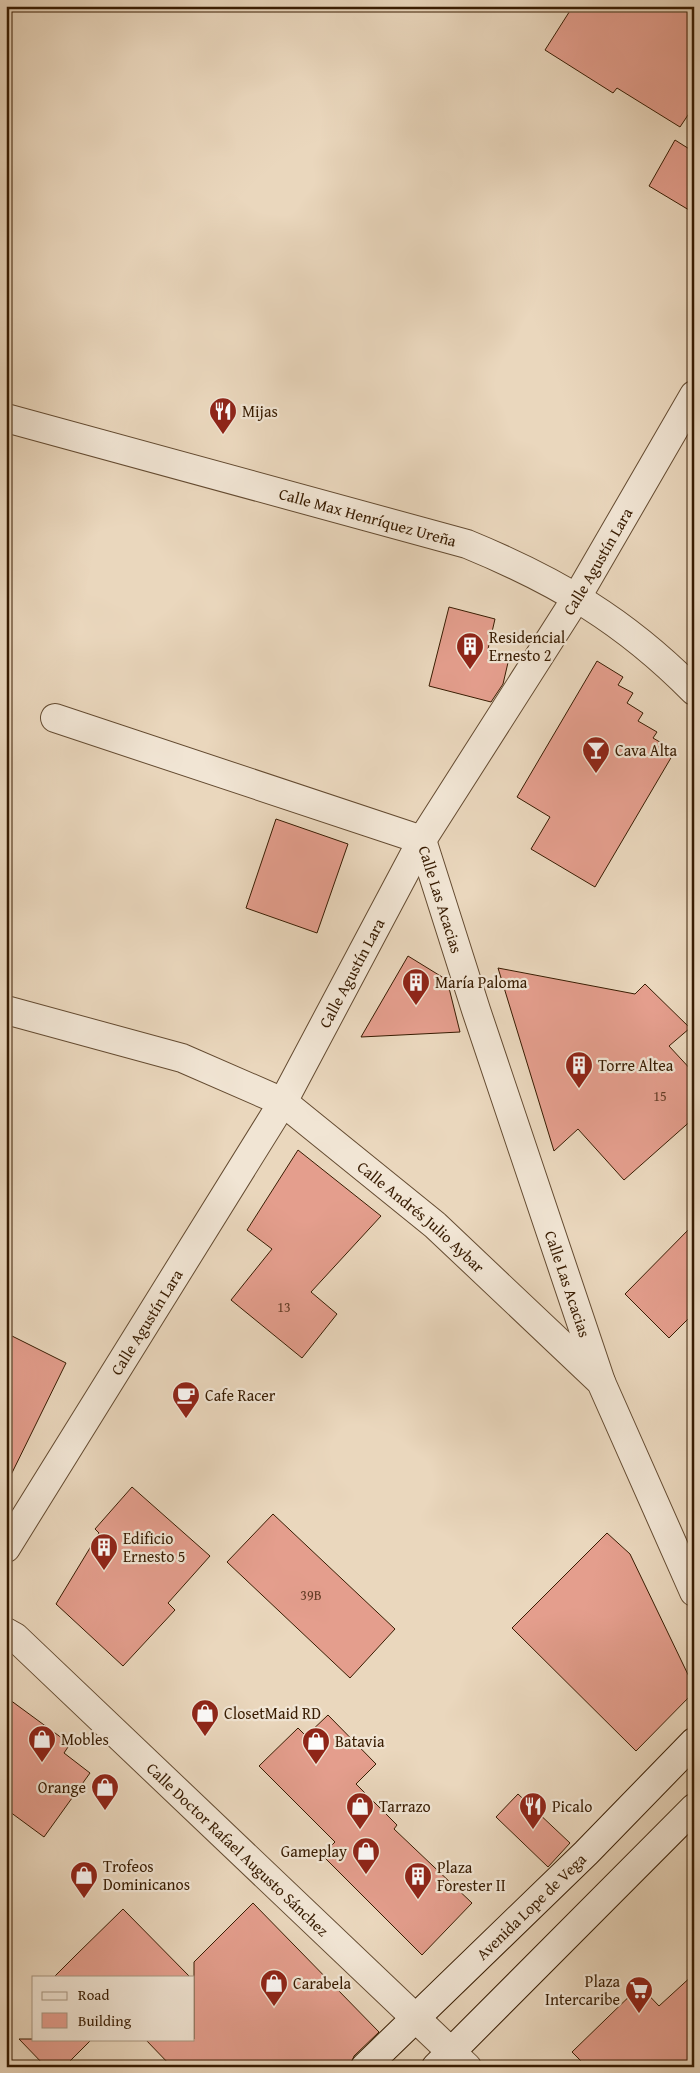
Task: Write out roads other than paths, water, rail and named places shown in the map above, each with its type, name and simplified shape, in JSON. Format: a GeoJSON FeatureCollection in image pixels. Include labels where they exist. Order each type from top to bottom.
{"type":"FeatureCollection","features":[{"type":"Feature","properties":{"kind":"street","name":"Calle Agustín Lara"},"geometry":{"type":"LineString","coordinates":[[6,1548],[283,1102],[422,840],[577,597],[694,395]]}},
{"type":"Feature","properties":{"kind":"street","name":"Calle Max Henríquez Ureña"},"geometry":{"type":"LineString","coordinates":[[6,418],[467,544],[522,567],[577,597],[634,636],[694,690]]}},
{"type":"Feature","properties":{"kind":"street","name":"Calle Las Acacias"},"geometry":{"type":"LineString","coordinates":[[55,718],[422,840],[476,1010],[601,1382]]}},
{"type":"Feature","properties":{"kind":"street","name":"Calle Andrés Julio Aybar"},"geometry":{"type":"LineString","coordinates":[[6,1010],[182,1058],[283,1102],[435,1224],[601,1382],[694,1592]]}},
{"type":"Feature","properties":{"kind":"street","name":"Calle Doctor Rafael Augusto Sánchez"},"geometry":{"type":"LineString","coordinates":[[6,1632],[16,1637],[415,2017],[451,2062]]}},
{"type":"Feature","properties":{"kind":"street","name":"Avenida Lope de Vega"},"geometry":{"type":"LineString","coordinates":[[365,2067],[586,1853],[694,1742]]}},
{"type":"Feature","properties":{"kind":"street"},"geometry":{"type":"LineString","coordinates":[[451,2062],[694,1808]]}},
{"type":"Feature","properties":{"kind":"place","name":"Mijas"},"geometry":{"type":"Point","coordinates":[223,435]}},
{"type":"Feature","properties":{"kind":"place","name":"Residencial Ernesto 2"},"geometry":{"type":"Point","coordinates":[470,670]}},
{"type":"Feature","properties":{"kind":"place","name":"Cava Alta"},"geometry":{"type":"Point","coordinates":[596,774]}},
{"type":"Feature","properties":{"kind":"place","name":"María Paloma"},"geometry":{"type":"Point","coordinates":[416,1006]}},
{"type":"Feature","properties":{"kind":"place","name":"Torre Altea"},"geometry":{"type":"Point","coordinates":[579,1089]}},
{"type":"Feature","properties":{"kind":"place","name":"Cafe Racer"},"geometry":{"type":"Point","coordinates":[186,1419]}},
{"type":"Feature","properties":{"kind":"place","name":"Edificio Ernesto 5"},"geometry":{"type":"Point","coordinates":[104,1571]}},
{"type":"Feature","properties":{"kind":"place","name":"ClosetMaid RD"},"geometry":{"type":"Point","coordinates":[205,1737]}},
{"type":"Feature","properties":{"kind":"place","name":"Mobles"},"geometry":{"type":"Point","coordinates":[42,1763]}},
{"type":"Feature","properties":{"kind":"place","name":"Batavia"},"geometry":{"type":"Point","coordinates":[316,1765]}},
{"type":"Feature","properties":{"kind":"place","name":"Orange"},"geometry":{"type":"Point","coordinates":[105,1811]}},
{"type":"Feature","properties":{"kind":"place","name":"Tarrazo"},"geometry":{"type":"Point","coordinates":[360,1830]}},
{"type":"Feature","properties":{"kind":"place","name":"Picalo"},"geometry":{"type":"Point","coordinates":[533,1830]}},
{"type":"Feature","properties":{"kind":"place","name":"Gameplay"},"geometry":{"type":"Point","coordinates":[366,1875]}},
{"type":"Feature","properties":{"kind":"place","name":"Trofeos Dominicanos"},"geometry":{"type":"Point","coordinates":[84,1899]}},
{"type":"Feature","properties":{"kind":"place","name":"Plaza Forester II"},"geometry":{"type":"Point","coordinates":[418,1900]}},
{"type":"Feature","properties":{"kind":"place","name":"Carabela"},"geometry":{"type":"Point","coordinates":[274,2007]}},
{"type":"Feature","properties":{"kind":"place","name":"Plaza Intercaribe"},"geometry":{"type":"Point","coordinates":[639,2014]}}]}
